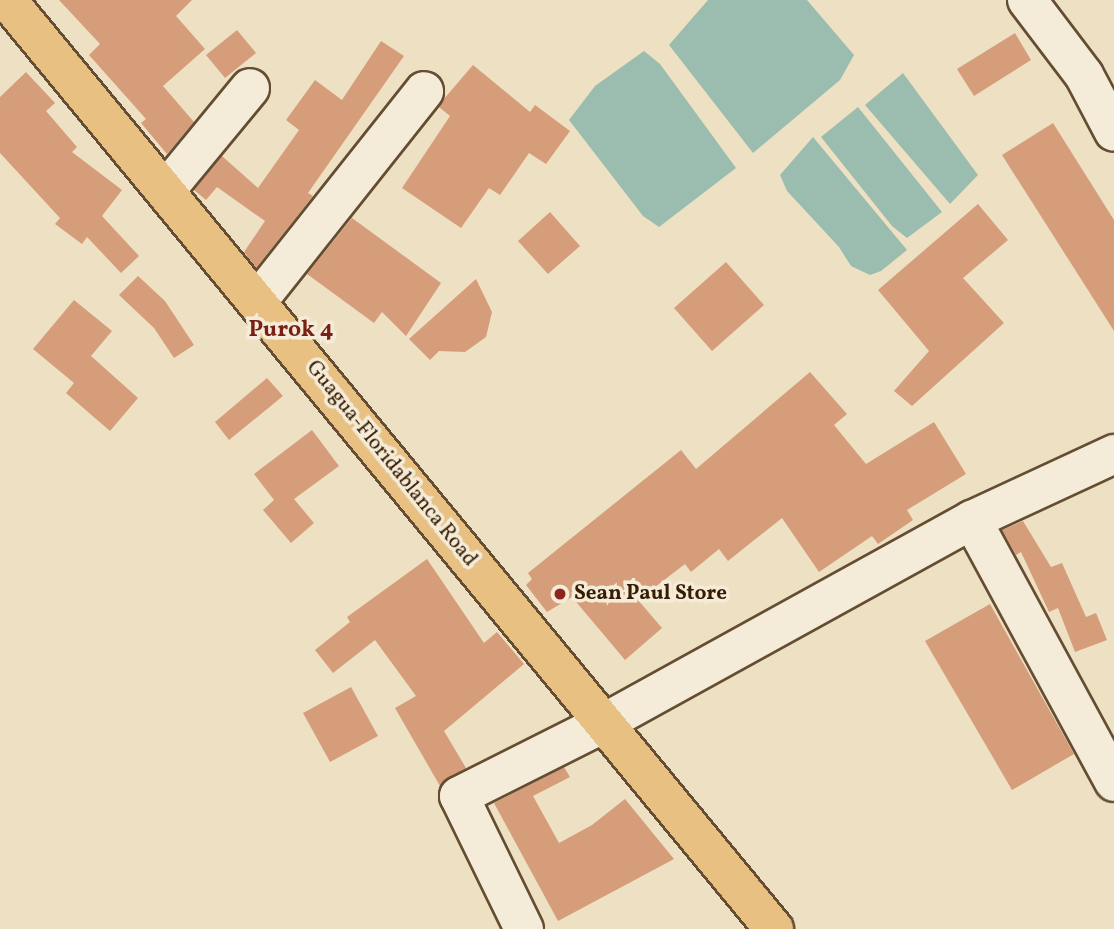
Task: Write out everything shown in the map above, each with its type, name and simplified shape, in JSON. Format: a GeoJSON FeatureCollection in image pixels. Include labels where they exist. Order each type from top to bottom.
{"type":"FeatureCollection","features":[{"type":"Feature","properties":{"kind":"main road","name":"Guagua-Floridablanca Road"},"geometry":{"type":"LineString","coordinates":[[7,0],[774,929]]}},
{"type":"Feature","properties":{"kind":"street"},"geometry":{"type":"LineString","coordinates":[[1027,0],[1084,75],[1114,132]]}},
{"type":"Feature","properties":{"kind":"street"},"geometry":{"type":"LineString","coordinates":[[166,190],[250,88]]}},
{"type":"Feature","properties":{"kind":"street"},"geometry":{"type":"LineString","coordinates":[[257,302],[424,91]]}},
{"type":"Feature","properties":{"kind":"street"},"geometry":{"type":"LineString","coordinates":[[524,929],[458,796],[604,723],[972,520],[1114,454]]}},
{"type":"Feature","properties":{"kind":"street"},"geometry":{"type":"LineString","coordinates":[[972,520],[1114,782]]}},
{"type":"Feature","properties":{"kind":"shaded area"},"geometry":{"type":"Polygon","coordinates":[[[708,0],[807,0],[854,55],[840,80],[753,153],[669,45],[708,0]]]}},
{"type":"Feature","properties":{"kind":"shaded area"},"geometry":{"type":"Polygon","coordinates":[[[644,51],[660,64],[736,168],[659,227],[643,216],[569,120],[595,86],[644,51]]]}},
{"type":"Feature","properties":{"kind":"shaded area"},"geometry":{"type":"Polygon","coordinates":[[[903,73],[978,175],[950,204],[865,105],[903,73]]]}},
{"type":"Feature","properties":{"kind":"shaded area"},"geometry":{"type":"Polygon","coordinates":[[[858,107],[942,212],[907,238],[892,226],[821,137],[858,107]]]}},
{"type":"Feature","properties":{"kind":"shaded area"},"geometry":{"type":"Polygon","coordinates":[[[813,137],[907,250],[881,271],[870,275],[851,266],[839,247],[787,191],[780,175],[813,137]]]}},
{"type":"Feature","properties":{"kind":"building"},"geometry":{"type":"Polygon","coordinates":[[[59,0],[192,0],[176,16],[205,49],[163,86],[194,122],[167,154],[141,123],[146,119],[89,55],[100,44],[59,0]]]}},
{"type":"Feature","properties":{"kind":"building"},"geometry":{"type":"Polygon","coordinates":[[[237,30],[256,53],[225,78],[206,55],[237,30]]]}},
{"type":"Feature","properties":{"kind":"building"},"geometry":{"type":"Polygon","coordinates":[[[1015,33],[1031,60],[974,96],[957,69],[1015,33]]]}},
{"type":"Feature","properties":{"kind":"building"},"geometry":{"type":"Polygon","coordinates":[[[381,41],[404,56],[308,193],[313,196],[256,268],[244,252],[265,221],[217,187],[206,200],[194,190],[222,156],[258,188],[299,130],[286,120],[315,80],[342,100],[381,41]]]}},
{"type":"Feature","properties":{"kind":"building"},"geometry":{"type":"Polygon","coordinates":[[[473,65],[530,112],[535,105],[570,131],[546,164],[529,153],[500,195],[489,188],[461,228],[402,188],[450,116],[439,107],[443,100],[473,65]]]}},
{"type":"Feature","properties":{"kind":"building"},"geometry":{"type":"Polygon","coordinates":[[[26,72],[55,103],[46,111],[77,147],[72,152],[122,190],[102,216],[139,256],[121,273],[87,237],[82,244],[55,224],[60,218],[0,153],[0,97],[26,72]]]}},
{"type":"Feature","properties":{"kind":"building"},"geometry":{"type":"Polygon","coordinates":[[[1053,123],[1114,220],[1114,331],[1002,155],[1053,123]]]}},
{"type":"Feature","properties":{"kind":"building"},"geometry":{"type":"Polygon","coordinates":[[[978,204],[1008,240],[963,278],[1004,323],[912,406],[894,391],[929,351],[878,290],[978,204]]]}},
{"type":"Feature","properties":{"kind":"building"},"geometry":{"type":"Polygon","coordinates":[[[550,212],[580,246],[548,274],[518,241],[550,212]]]}},
{"type":"Feature","properties":{"kind":"building"},"geometry":{"type":"Polygon","coordinates":[[[352,218],[441,283],[406,336],[382,312],[374,323],[307,274],[352,218]]]}},
{"type":"Feature","properties":{"kind":"building"},"geometry":{"type":"Polygon","coordinates":[[[726,262],[764,305],[712,351],[674,308],[726,262]]]}},
{"type":"Feature","properties":{"kind":"building"},"geometry":{"type":"Polygon","coordinates":[[[138,276],[165,301],[194,345],[174,358],[154,328],[119,295],[138,276]]]}},
{"type":"Feature","properties":{"kind":"building"},"geometry":{"type":"Polygon","coordinates":[[[476,279],[492,312],[486,337],[465,352],[439,351],[430,360],[409,339],[476,279]]]}},
{"type":"Feature","properties":{"kind":"building"},"geometry":{"type":"Polygon","coordinates":[[[74,300],[112,331],[91,356],[138,398],[110,431],[66,393],[74,383],[33,349],[74,300]]]}},
{"type":"Feature","properties":{"kind":"building"},"geometry":{"type":"Polygon","coordinates":[[[810,372],[847,414],[834,425],[866,464],[934,422],[966,474],[907,510],[913,520],[878,544],[872,536],[819,572],[782,518],[728,561],[719,549],[691,572],[685,564],[638,600],[662,628],[625,660],[572,597],[547,612],[526,585],[532,579],[528,573],[681,450],[696,469],[810,372]]]}},
{"type":"Feature","properties":{"kind":"building"},"geometry":{"type":"Polygon","coordinates":[[[267,378],[283,396],[229,440],[215,422],[267,378]]]}},
{"type":"Feature","properties":{"kind":"building"},"geometry":{"type":"Polygon","coordinates":[[[312,430],[339,466],[294,499],[314,523],[291,543],[263,510],[274,500],[254,474],[312,430]]]}},
{"type":"Feature","properties":{"kind":"building"},"geometry":{"type":"Polygon","coordinates":[[[1023,521],[1051,567],[1062,563],[1086,617],[1096,613],[1107,640],[1075,652],[1058,608],[1049,612],[1021,552],[1016,555],[1002,530],[1023,521]]]}},
{"type":"Feature","properties":{"kind":"building"},"geometry":{"type":"Polygon","coordinates":[[[427,559],[484,643],[497,632],[524,664],[444,731],[466,768],[440,786],[395,708],[416,696],[375,640],[333,673],[315,650],[350,622],[347,617],[427,559]]]}},
{"type":"Feature","properties":{"kind":"building"},"geometry":{"type":"Polygon","coordinates":[[[990,604],[1074,754],[1012,790],[925,641],[990,604]]]}},
{"type":"Feature","properties":{"kind":"building"},"geometry":{"type":"Polygon","coordinates":[[[351,687],[378,736],[330,762],[303,713],[351,687]]]}},
{"type":"Feature","properties":{"kind":"building"},"geometry":{"type":"Polygon","coordinates":[[[564,767],[570,777],[533,796],[559,843],[592,825],[625,799],[674,859],[558,921],[494,803],[564,767]]]}},
{"type":"Feature","properties":{"kind":"place","name":"Sean Paul Store"},"geometry":{"type":"Point","coordinates":[560,594]}},
{"type":"Feature","properties":{"kind":"district","name":"Purok 4"},"geometry":{"type":"Point","coordinates":[291,330]}}]}
